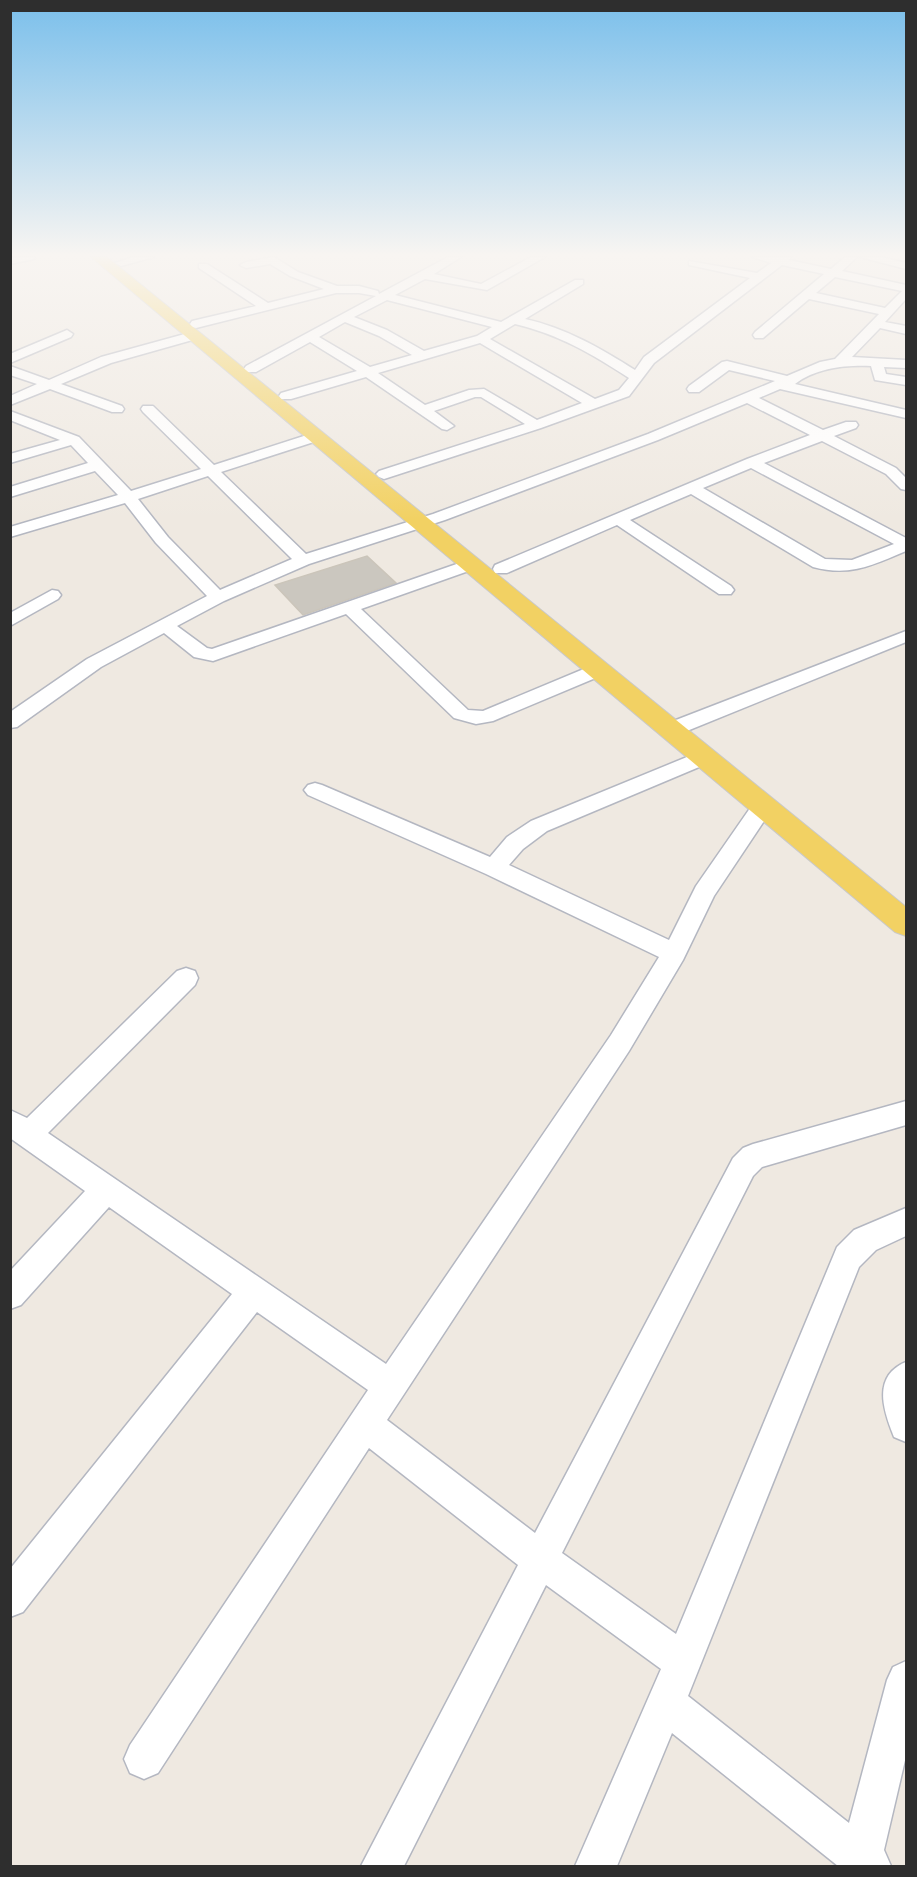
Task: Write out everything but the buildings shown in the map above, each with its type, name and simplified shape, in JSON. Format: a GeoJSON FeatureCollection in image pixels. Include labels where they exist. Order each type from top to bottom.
{"type":"FeatureCollection","features":[{"type":"Feature","properties":{"kind":"main road"},"geometry":{"type":"LineString","coordinates":[[211,345],[315,436],[501,569],[680,726],[704,757],[906,924]]}},
{"type":"Feature","properties":{"kind":"main road"},"geometry":{"type":"LineString","coordinates":[[215,345],[251,369],[384,474],[471,564],[598,670],[680,726],[906,897]]}},
{"type":"Feature","properties":{"kind":"street"},"geometry":{"type":"LineString","coordinates":[[10,359],[43,345]]}},
{"type":"Feature","properties":{"kind":"street"},"geometry":{"type":"LineString","coordinates":[[10,401],[47,383],[151,345]]}},
{"type":"Feature","properties":{"kind":"street"},"geometry":{"type":"LineString","coordinates":[[251,369],[296,345]]}},
{"type":"Feature","properties":{"kind":"street"},"geometry":{"type":"LineString","coordinates":[[323,345],[368,372],[447,426]]}},
{"type":"Feature","properties":{"kind":"street"},"geometry":{"type":"LineString","coordinates":[[403,345],[423,356]]}},
{"type":"Feature","properties":{"kind":"street"},"geometry":{"type":"LineString","coordinates":[[286,396],[463,345]]}},
{"type":"Feature","properties":{"kind":"street"},"geometry":{"type":"LineString","coordinates":[[492,345],[595,405]]}},
{"type":"Feature","properties":{"kind":"street"},"geometry":{"type":"LineString","coordinates":[[587,345],[636,377]]}},
{"type":"Feature","properties":{"kind":"street"},"geometry":{"type":"LineString","coordinates":[[384,474],[536,425],[624,393],[649,360],[670,345]]}},
{"type":"Feature","properties":{"kind":"street"},"geometry":{"type":"LineString","coordinates":[[840,362],[856,345]]}},
{"type":"Feature","properties":{"kind":"street"},"geometry":{"type":"LineString","coordinates":[[10,722],[94,663],[218,597],[303,560],[430,520],[653,437],[786,383],[817,368],[840,362],[906,364]]}},
{"type":"Feature","properties":{"kind":"street"},"geometry":{"type":"LineString","coordinates":[[876,362],[880,377],[906,381]]}},
{"type":"Feature","properties":{"kind":"street"},"geometry":{"type":"LineString","coordinates":[[694,388],[727,365],[906,414]]}},
{"type":"Feature","properties":{"kind":"street"},"geometry":{"type":"LineString","coordinates":[[10,370],[117,409]]}},
{"type":"Feature","properties":{"kind":"street"},"geometry":{"type":"LineString","coordinates":[[423,410],[474,393],[484,393],[536,425]]}},
{"type":"Feature","properties":{"kind":"street"},"geometry":{"type":"LineString","coordinates":[[749,398],[891,471],[906,486]]}},
{"type":"Feature","properties":{"kind":"street"},"geometry":{"type":"LineString","coordinates":[[148,409],[209,471],[303,560]]}},
{"type":"Feature","properties":{"kind":"street"},"geometry":{"type":"LineString","coordinates":[[10,415],[74,440],[129,497],[162,540],[218,597]]}},
{"type":"Feature","properties":{"kind":"street"},"geometry":{"type":"LineString","coordinates":[[501,569],[752,462],[851,425]]}},
{"type":"Feature","properties":{"kind":"street"},"geometry":{"type":"LineString","coordinates":[[10,532],[129,497],[315,436]]}},
{"type":"Feature","properties":{"kind":"street"},"geometry":{"type":"LineString","coordinates":[[10,459],[74,440]]}},
{"type":"Feature","properties":{"kind":"street"},"geometry":{"type":"LineString","coordinates":[[752,462],[906,545]]}},
{"type":"Feature","properties":{"kind":"street"},"geometry":{"type":"LineString","coordinates":[[891,471],[906,464]]}},
{"type":"Feature","properties":{"kind":"street"},"geometry":{"type":"LineString","coordinates":[[10,492],[98,465]]}},
{"type":"Feature","properties":{"kind":"street"},"geometry":{"type":"LineString","coordinates":[[692,488],[819,563],[835,568],[848,567],[906,545]]}},
{"type":"Feature","properties":{"kind":"street"},"geometry":{"type":"LineString","coordinates":[[618,519],[725,590]]}},
{"type":"Feature","properties":{"kind":"street"},"geometry":{"type":"LineString","coordinates":[[166,626],[201,653],[210,656],[471,564]]}},
{"type":"Feature","properties":{"kind":"street"},"geometry":{"type":"LineString","coordinates":[[10,621],[52,595]]}},
{"type":"Feature","properties":{"kind":"street"},"geometry":{"type":"LineString","coordinates":[[349,607],[461,714],[469,717],[486,717],[598,670]]}},
{"type":"Feature","properties":{"kind":"street"},"geometry":{"type":"LineString","coordinates":[[680,726],[906,636]]}},
{"type":"Feature","properties":{"kind":"street"},"geometry":{"type":"LineString","coordinates":[[494,867],[515,843],[538,826],[704,757]]}},
{"type":"Feature","properties":{"kind":"street"},"geometry":{"type":"LineString","coordinates":[[315,790],[494,867],[674,953]]}},
{"type":"Feature","properties":{"kind":"street"},"geometry":{"type":"LineString","coordinates":[[144,1759],[620,1043],[674,953],[705,892],[763,806]]}},
{"type":"Feature","properties":{"kind":"street"},"geometry":{"type":"LineString","coordinates":[[186,978],[16,1126],[390,1386]]}},
{"type":"Feature","properties":{"kind":"street"},"geometry":{"type":"LineString","coordinates":[[382,1866],[747,1161],[906,1113]]}},
{"type":"Feature","properties":{"kind":"street"},"geometry":{"type":"LineString","coordinates":[[10,1293],[107,1188]]}},
{"type":"Feature","properties":{"kind":"street"},"geometry":{"type":"LineString","coordinates":[[596,1866],[683,1662],[848,1257],[865,1240],[906,1222]]}},
{"type":"Feature","properties":{"kind":"street"},"geometry":{"type":"LineString","coordinates":[[10,1599],[254,1291]]}},
{"type":"Feature","properties":{"kind":"street"},"geometry":{"type":"LineString","coordinates":[[906,1377],[898,1396],[906,1425]]}},
{"type":"Feature","properties":{"kind":"street"},"geometry":{"type":"LineString","coordinates":[[366,1425],[540,1559],[683,1662]]}},
{"type":"Feature","properties":{"kind":"street"},"geometry":{"type":"LineString","coordinates":[[666,1703],[863,1864],[906,1680]]}}]}
